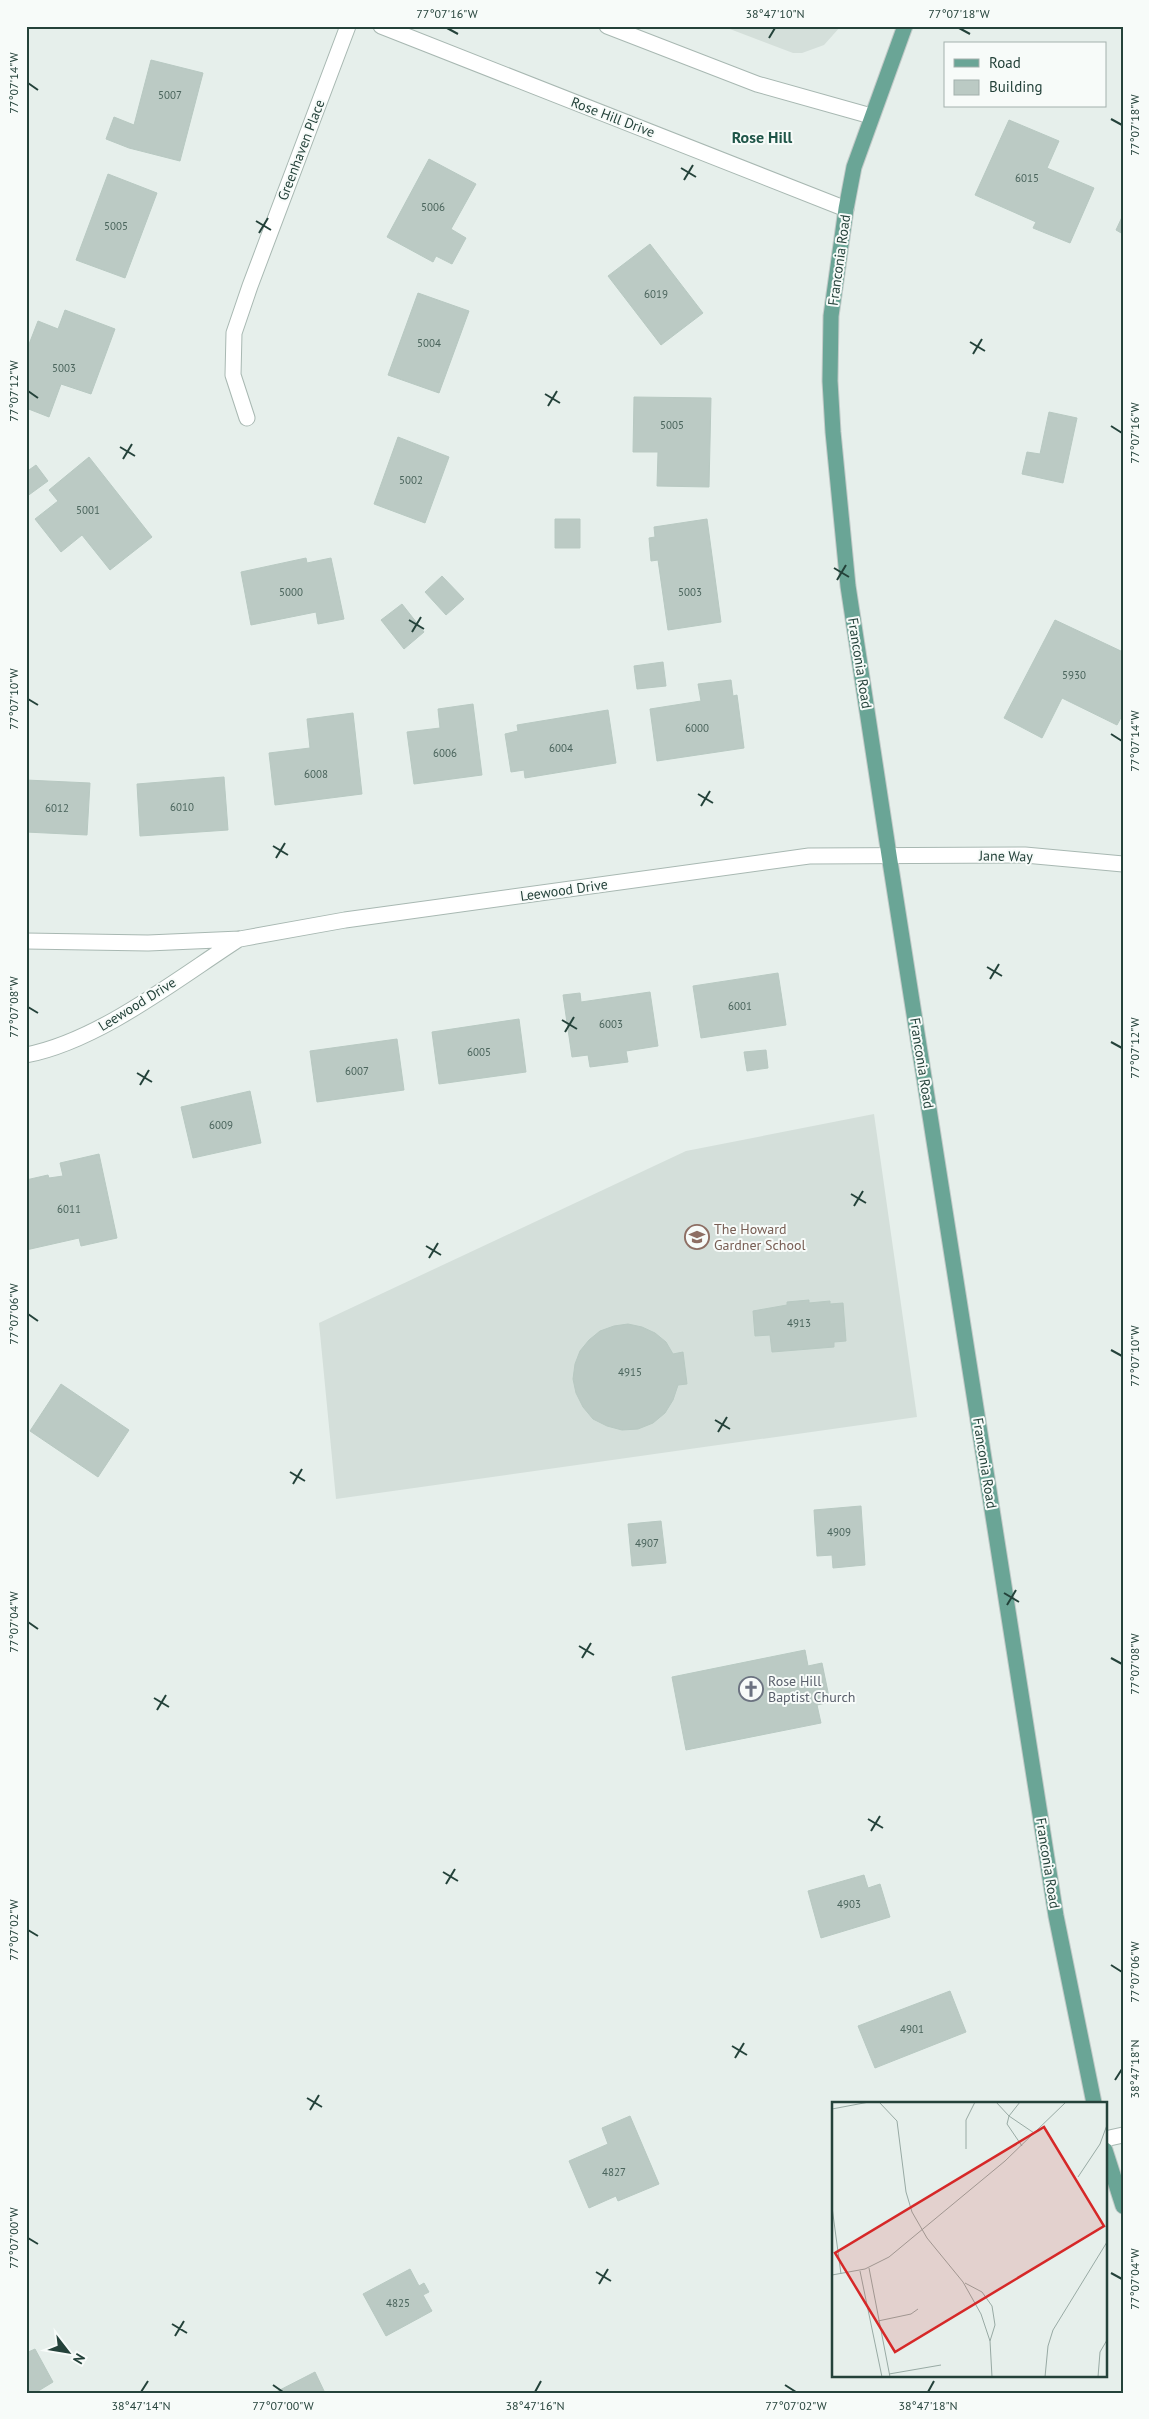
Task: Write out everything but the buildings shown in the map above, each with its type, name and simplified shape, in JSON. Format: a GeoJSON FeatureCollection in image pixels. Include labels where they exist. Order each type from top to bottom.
{"type":"FeatureCollection","features":[{"type":"Feature","properties":{"kind":"main road","name":"Franconia Road"},"geometry":{"type":"LineString","coordinates":[[905,26],[854,167],[846,209],[831,316],[830,381],[833,432],[848,586],[890,855],[1056,1916],[1094,2102]]}},
{"type":"Feature","properties":{"kind":"main road"},"geometry":{"type":"LineString","coordinates":[[1106,2153],[1123,2206]]}},
{"type":"Feature","properties":{"kind":"street","name":"Greenhaven Place"},"geometry":{"type":"LineString","coordinates":[[247,418],[233,375],[234,333],[348,26]]}},
{"type":"Feature","properties":{"kind":"street","name":"Rose Hill Drive"},"geometry":{"type":"LineString","coordinates":[[381,26],[846,209]]}},
{"type":"Feature","properties":{"kind":"street"},"geometry":{"type":"LineString","coordinates":[[607,26],[757,84],[871,116]]}},
{"type":"Feature","properties":{"kind":"street","name":"Jane Way"},"geometry":{"type":"LineString","coordinates":[[890,855],[1025,855],[1123,864]]}},
{"type":"Feature","properties":{"kind":"street","name":"Leewood Drive"},"geometry":{"type":"LineString","coordinates":[[26,941],[148,943],[240,939],[345,920],[810,856],[890,855]]}},
{"type":"Feature","properties":{"kind":"street","name":"Leewood Drive"},"geometry":{"type":"LineString","coordinates":[[26,1055],[62,1044],[90,1032],[130,1010],[240,939]]}},
{"type":"Feature","properties":{"kind":"street"},"geometry":{"type":"LineString","coordinates":[[1106,2139],[1123,2135]]}},
{"type":"Feature","properties":{"kind":"shaded area"},"geometry":{"type":"Polygon","coordinates":[[[722,26],[841,26],[824,45],[802,53],[793,53],[722,26]]]}},
{"type":"Feature","properties":{"kind":"shaded area","name":"The Howard Gardner School"},"geometry":{"type":"Polygon","coordinates":[[[874,1114],[917,1417],[336,1499],[319,1323],[686,1151],[874,1114]]]}},
{"type":"Feature","properties":{"kind":"place","name":"The Howard Gardner School"},"geometry":{"type":"Point","coordinates":[697,1237]}},
{"type":"Feature","properties":{"kind":"place","name":"Rose Hill Baptist Church"},"geometry":{"type":"Point","coordinates":[751,1689]}},
{"type":"Feature","properties":{"kind":"district","name":"Rose Hill"},"geometry":{"type":"Point","coordinates":[762,137]}}]}
